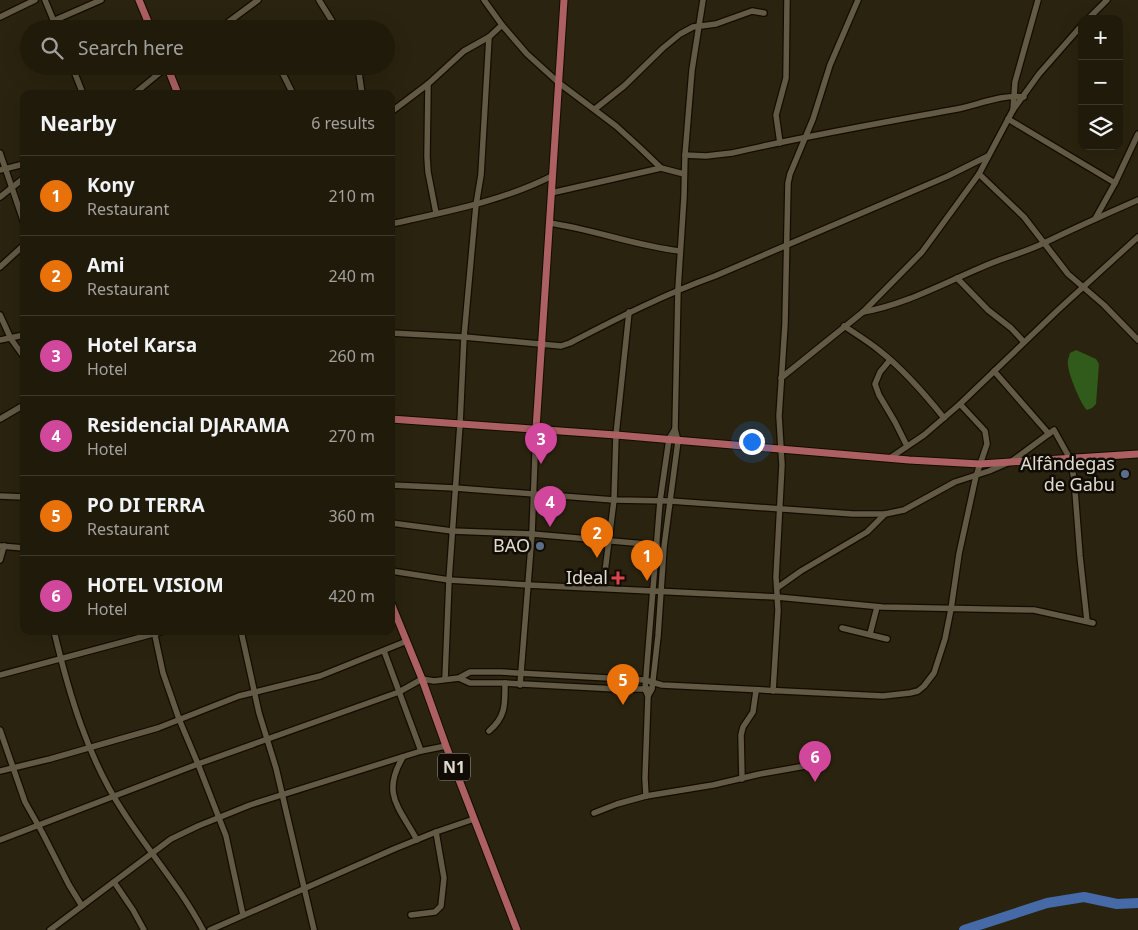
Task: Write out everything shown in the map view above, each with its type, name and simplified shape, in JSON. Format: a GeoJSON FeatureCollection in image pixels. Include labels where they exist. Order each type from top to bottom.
{"type":"FeatureCollection","features":[{"type":"Feature","properties":{"kind":"main road"},"geometry":{"type":"LineString","coordinates":[[139,0],[147,20]]}},
{"type":"Feature","properties":{"kind":"main road"},"geometry":{"type":"LineString","coordinates":[[536,429],[564,0]]}},
{"type":"Feature","properties":{"kind":"main road"},"geometry":{"type":"LineString","coordinates":[[171,75],[176,90]]}},
{"type":"Feature","properties":{"kind":"main road"},"geometry":{"type":"LineString","coordinates":[[395,419],[980,464],[1138,454]]}},
{"type":"Feature","properties":{"kind":"main road","name":"N1"},"geometry":{"type":"LineString","coordinates":[[395,612],[517,930]]}},
{"type":"Feature","properties":{"kind":"street"},"geometry":{"type":"LineString","coordinates":[[0,17],[35,0]]}},
{"type":"Feature","properties":{"kind":"street"},"geometry":{"type":"LineString","coordinates":[[44,0],[53,20]]}},
{"type":"Feature","properties":{"kind":"street"},"geometry":{"type":"LineString","coordinates":[[55,20],[101,0]]}},
{"type":"Feature","properties":{"kind":"street"},"geometry":{"type":"LineString","coordinates":[[231,20],[258,0]]}},
{"type":"Feature","properties":{"kind":"street"},"geometry":{"type":"LineString","coordinates":[[319,0],[331,20]]}},
{"type":"Feature","properties":{"kind":"street"},"geometry":{"type":"LineString","coordinates":[[484,0],[527,54],[559,84],[595,109],[661,168]]}},
{"type":"Feature","properties":{"kind":"street"},"geometry":{"type":"LineString","coordinates":[[646,796],[648,689],[678,440],[675,429],[678,289],[684,156],[692,70],[703,0]]}},
{"type":"Feature","properties":{"kind":"street"},"geometry":{"type":"LineString","coordinates":[[780,143],[776,115],[786,70],[787,0]]}},
{"type":"Feature","properties":{"kind":"street"},"geometry":{"type":"LineString","coordinates":[[773,692],[778,610],[777,588],[782,465],[780,416],[785,324],[788,183],[830,66],[858,0]]}},
{"type":"Feature","properties":{"kind":"street"},"geometry":{"type":"LineString","coordinates":[[1014,110],[1015,82],[1038,0]]}},
{"type":"Feature","properties":{"kind":"street"},"geometry":{"type":"LineString","coordinates":[[1092,15],[1107,0]]}},
{"type":"Feature","properties":{"kind":"street"},"geometry":{"type":"LineString","coordinates":[[595,109],[624,86],[662,48],[693,26],[716,24],[752,11],[764,13]]}},
{"type":"Feature","properties":{"kind":"street"},"geometry":{"type":"LineString","coordinates":[[395,109],[428,84],[464,51],[489,37],[502,25]]}},
{"type":"Feature","properties":{"kind":"street"},"geometry":{"type":"LineString","coordinates":[[781,378],[863,312],[924,250],[979,174],[1008,119],[1039,74],[1078,30]]}},
{"type":"Feature","properties":{"kind":"street"},"geometry":{"type":"LineString","coordinates":[[445,679],[464,337],[476,205],[481,175],[489,37]]}},
{"type":"Feature","properties":{"kind":"street"},"geometry":{"type":"LineString","coordinates":[[76,75],[81,90]]}},
{"type":"Feature","properties":{"kind":"street"},"geometry":{"type":"LineString","coordinates":[[139,90],[156,75]]}},
{"type":"Feature","properties":{"kind":"street"},"geometry":{"type":"LineString","coordinates":[[284,75],[291,90]]}},
{"type":"Feature","properties":{"kind":"street"},"geometry":{"type":"LineString","coordinates":[[359,75],[361,90]]}},
{"type":"Feature","properties":{"kind":"street"},"geometry":{"type":"LineString","coordinates":[[428,84],[427,157],[436,213]]}},
{"type":"Feature","properties":{"kind":"street"},"geometry":{"type":"LineString","coordinates":[[684,156],[720,155],[916,115],[974,106],[1014,95],[1024,97]]}},
{"type":"Feature","properties":{"kind":"street"},"geometry":{"type":"LineString","coordinates":[[1008,119],[1115,183]]}},
{"type":"Feature","properties":{"kind":"street"},"geometry":{"type":"LineString","coordinates":[[1095,219],[1115,183],[1138,134]]}},
{"type":"Feature","properties":{"kind":"street"},"geometry":{"type":"LineString","coordinates":[[0,153],[2,169],[20,212]]}},
{"type":"Feature","properties":{"kind":"street"},"geometry":{"type":"LineString","coordinates":[[395,333],[464,337],[560,346],[570,343],[678,289],[715,276],[948,176],[988,156]]}},
{"type":"Feature","properties":{"kind":"street"},"geometry":{"type":"LineString","coordinates":[[2,169],[20,165]]}},
{"type":"Feature","properties":{"kind":"street"},"geometry":{"type":"LineString","coordinates":[[551,193],[661,168],[684,174]]}},
{"type":"Feature","properties":{"kind":"street"},"geometry":{"type":"LineString","coordinates":[[979,174],[1024,217],[1068,274],[1104,304],[1138,340]]}},
{"type":"Feature","properties":{"kind":"street"},"geometry":{"type":"LineString","coordinates":[[395,223],[476,205],[533,186],[552,176]]}},
{"type":"Feature","properties":{"kind":"street"},"geometry":{"type":"LineString","coordinates":[[0,196],[20,182]]}},
{"type":"Feature","properties":{"kind":"street"},"geometry":{"type":"LineString","coordinates":[[863,312],[879,310],[909,299],[1045,243],[1064,232],[1138,200]]}},
{"type":"Feature","properties":{"kind":"street"},"geometry":{"type":"LineString","coordinates":[[549,222],[575,226],[602,234],[680,251]]}},
{"type":"Feature","properties":{"kind":"street"},"geometry":{"type":"LineString","coordinates":[[890,458],[960,404],[1138,237]]}},
{"type":"Feature","properties":{"kind":"street"},"geometry":{"type":"LineString","coordinates":[[0,266],[20,248]]}},
{"type":"Feature","properties":{"kind":"street"},"geometry":{"type":"LineString","coordinates":[[957,278],[988,310],[1011,328],[1024,342]]}},
{"type":"Feature","properties":{"kind":"street"},"geometry":{"type":"LineString","coordinates":[[603,588],[614,500],[616,435],[629,312]]}},
{"type":"Feature","properties":{"kind":"street"},"geometry":{"type":"LineString","coordinates":[[0,315],[20,351]]}},
{"type":"Feature","properties":{"kind":"street"},"geometry":{"type":"LineString","coordinates":[[844,326],[879,350],[890,360],[922,392],[944,418]]}},
{"type":"Feature","properties":{"kind":"street"},"geometry":{"type":"LineString","coordinates":[[0,340],[20,336]]}},
{"type":"Feature","properties":{"kind":"street"},"geometry":{"type":"LineString","coordinates":[[890,360],[880,372],[875,384],[907,446]]}},
{"type":"Feature","properties":{"kind":"street"},"geometry":{"type":"LineString","coordinates":[[994,371],[1049,434]]}},
{"type":"Feature","properties":{"kind":"street"},"geometry":{"type":"LineString","coordinates":[[0,840],[198,764],[399,692],[422,680],[434,681],[459,678],[470,672],[649,681],[662,685],[773,692],[883,696],[918,691],[929,680],[938,664],[951,609],[959,554],[976,476],[988,444],[985,431],[960,404]]}},
{"type":"Feature","properties":{"kind":"street"},"geometry":{"type":"LineString","coordinates":[[0,419],[20,407]]}},
{"type":"Feature","properties":{"kind":"street"},"geometry":{"type":"LineString","coordinates":[[520,685],[532,534],[536,429]]}},
{"type":"Feature","properties":{"kind":"street"},"geometry":{"type":"LineString","coordinates":[[649,681],[660,501],[669,439],[675,429]]}},
{"type":"Feature","properties":{"kind":"street"},"geometry":{"type":"LineString","coordinates":[[395,485],[614,500],[670,501],[780,510],[885,514],[904,510],[955,482],[976,476],[1012,461],[1054,430],[1069,458],[1074,478],[1080,556],[1090,622],[1034,610],[877,607],[777,596],[528,585],[449,580],[395,573]]}},
{"type":"Feature","properties":{"kind":"street"},"geometry":{"type":"LineString","coordinates":[[0,496],[20,497]]}},
{"type":"Feature","properties":{"kind":"street"},"geometry":{"type":"LineString","coordinates":[[777,588],[867,532],[885,514]]}},
{"type":"Feature","properties":{"kind":"street"},"geometry":{"type":"LineString","coordinates":[[395,524],[452,531],[532,534],[657,545]]}},
{"type":"Feature","properties":{"kind":"street"},"geometry":{"type":"LineString","coordinates":[[0,560],[2,546],[20,548]]}},
{"type":"Feature","properties":{"kind":"street"},"geometry":{"type":"LineString","coordinates":[[870,634],[877,607]]}},
{"type":"Feature","properties":{"kind":"street"},"geometry":{"type":"LineString","coordinates":[[842,628],[887,639]]}},
{"type":"Feature","properties":{"kind":"street"},"geometry":{"type":"LineString","coordinates":[[55,635],[60,659],[97,765],[123,812],[181,894],[203,930]]}},
{"type":"Feature","properties":{"kind":"street"},"geometry":{"type":"LineString","coordinates":[[0,675],[144,635]]}},
{"type":"Feature","properties":{"kind":"street"},"geometry":{"type":"LineString","coordinates":[[155,635],[164,673],[179,720],[220,818],[230,850],[243,914]]}},
{"type":"Feature","properties":{"kind":"street"},"geometry":{"type":"LineString","coordinates":[[241,635],[314,930]]}},
{"type":"Feature","properties":{"kind":"street"},"geometry":{"type":"LineString","coordinates":[[0,771],[50,759],[158,728],[221,702],[320,676],[407,641]]}},
{"type":"Feature","properties":{"kind":"street"},"geometry":{"type":"LineString","coordinates":[[384,650],[421,751]]}},
{"type":"Feature","properties":{"kind":"street"},"geometry":{"type":"LineString","coordinates":[[459,678],[470,683],[617,689],[648,689],[662,685]]}},
{"type":"Feature","properties":{"kind":"street"},"geometry":{"type":"LineString","coordinates":[[489,731],[498,723],[504,709],[505,683]]}},
{"type":"Feature","properties":{"kind":"street"},"geometry":{"type":"LineString","coordinates":[[742,779],[741,735],[743,727],[753,712],[756,691]]}},
{"type":"Feature","properties":{"kind":"street"},"geometry":{"type":"LineString","coordinates":[[0,730],[25,802],[68,885],[82,906]]}},
{"type":"Feature","properties":{"kind":"street"},"geometry":{"type":"LineString","coordinates":[[50,930],[152,853],[184,832],[250,805],[421,751],[446,746]]}},
{"type":"Feature","properties":{"kind":"street"},"geometry":{"type":"LineString","coordinates":[[403,757],[394,773],[391,788],[397,805],[416,840]]}},
{"type":"Feature","properties":{"kind":"street"},"geometry":{"type":"LineString","coordinates":[[594,813],[646,796],[713,786],[760,774],[810,765]]}},
{"type":"Feature","properties":{"kind":"street"},"geometry":{"type":"LineString","coordinates":[[210,930],[416,840],[474,820]]}},
{"type":"Feature","properties":{"kind":"street"},"geometry":{"type":"LineString","coordinates":[[411,915],[435,912],[442,906],[444,878],[436,832]]}},
{"type":"Feature","properties":{"kind":"street"},"geometry":{"type":"LineString","coordinates":[[114,882],[144,930]]}},
{"type":"Feature","properties":{"kind":"green space"},"geometry":{"type":"Polygon","coordinates":[[[1076,350],[1096,359],[1099,364],[1096,404],[1087,410],[1078,396],[1069,369],[1070,353],[1076,350]]]}},
{"type":"Feature","properties":{"kind":"waterway"},"geometry":{"type":"LineString","coordinates":[[964,930],[1047,903],[1084,897],[1117,904],[1138,903]]}},
{"type":"Feature","properties":{"kind":"place","name":"Hotel Karsa"},"geometry":{"type":"Point","coordinates":[541,464]}},
{"type":"Feature","properties":{"kind":"place","name":"Alfândegas de Gabu"},"geometry":{"type":"Point","coordinates":[1125,474]}},
{"type":"Feature","properties":{"kind":"place","name":"Residencial DJARAMA"},"geometry":{"type":"Point","coordinates":[550,527]}},
{"type":"Feature","properties":{"kind":"place","name":"BAO"},"geometry":{"type":"Point","coordinates":[540,546]}},
{"type":"Feature","properties":{"kind":"place","name":"Ami"},"geometry":{"type":"Point","coordinates":[597,558]}},
{"type":"Feature","properties":{"kind":"place","name":"Ideal"},"geometry":{"type":"Point","coordinates":[618,578]}},
{"type":"Feature","properties":{"kind":"place","name":"Kony"},"geometry":{"type":"Point","coordinates":[647,581]}},
{"type":"Feature","properties":{"kind":"place","name":"PO DI TERRA"},"geometry":{"type":"Point","coordinates":[623,705]}},
{"type":"Feature","properties":{"kind":"place","name":"HOTEL VISIOM"},"geometry":{"type":"Point","coordinates":[815,782]}}]}
